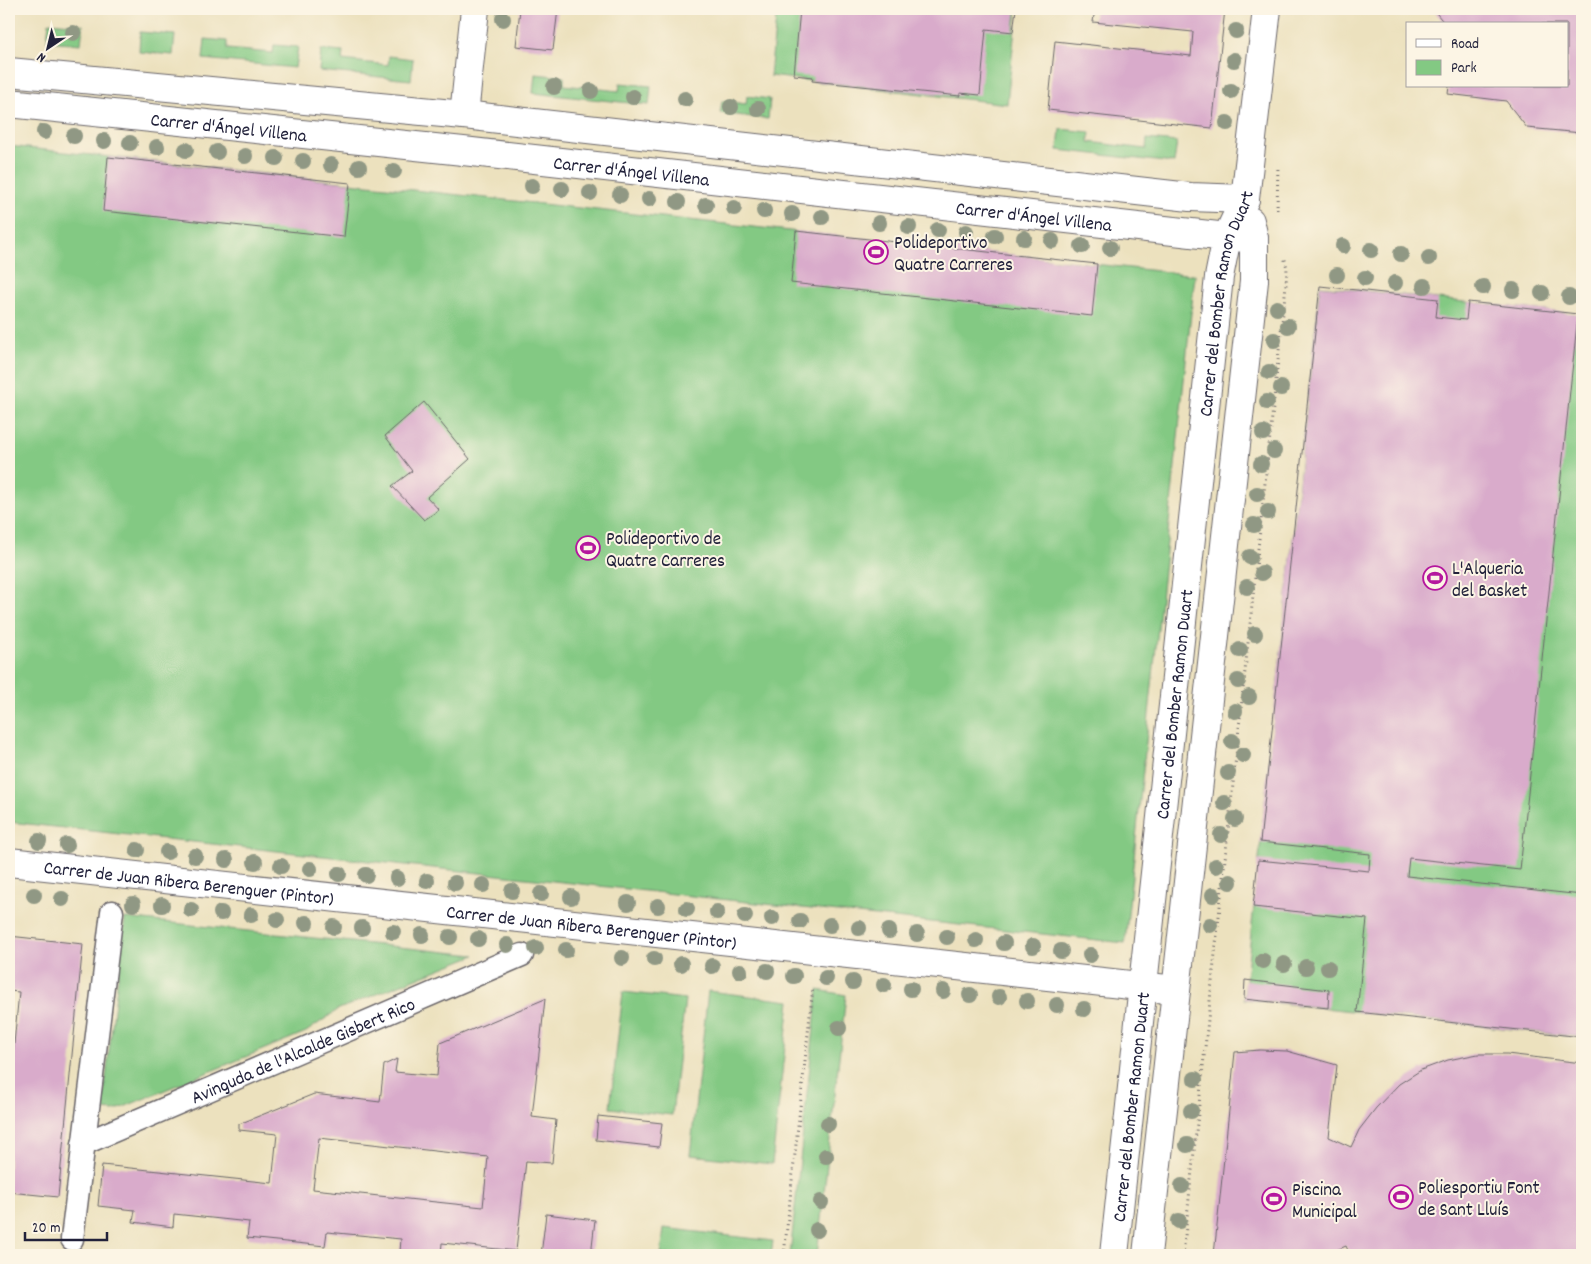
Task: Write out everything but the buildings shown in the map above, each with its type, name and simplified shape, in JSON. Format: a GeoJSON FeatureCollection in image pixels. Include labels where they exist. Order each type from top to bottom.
{"type":"FeatureCollection","features":[{"type":"Feature","properties":{"kind":"street"},"geometry":{"type":"LineString","coordinates":[[464,115],[475,9]]}},
{"type":"Feature","properties":{"kind":"street"},"geometry":{"type":"LineString","coordinates":[[1245,199],[1267,9]]}},
{"type":"Feature","properties":{"kind":"street","name":"Carrer d'Ángel Villena"},"geometry":{"type":"LineString","coordinates":[[9,72],[464,115],[1180,196],[1245,199]]}},
{"type":"Feature","properties":{"kind":"street","name":"Carrer d'Ángel Villena"},"geometry":{"type":"LineString","coordinates":[[9,103],[483,153],[1227,237],[1254,238]]}},
{"type":"Feature","properties":{"kind":"street","name":"Carrer del Bomber Ramon Duart"},"geometry":{"type":"LineString","coordinates":[[1114,1255],[1219,277],[1227,237],[1245,199]]}},
{"type":"Feature","properties":{"kind":"street","name":"Carrer del Bomber Ramon Duart"},"geometry":{"type":"LineString","coordinates":[[1147,1255],[1253,291],[1254,238],[1245,199]]}},
{"type":"Feature","properties":{"kind":"street","name":"Carrer de Juan Ribera Berenguer (Pintor)"},"geometry":{"type":"LineString","coordinates":[[9,862],[1176,990]]}},
{"type":"Feature","properties":{"kind":"street"},"geometry":{"type":"LineString","coordinates":[[72,1239],[112,912]]}},
{"type":"Feature","properties":{"kind":"street","name":"Avinguda de l'Alcalde Gisbert Rico"},"geometry":{"type":"LineString","coordinates":[[83,1144],[522,955]]}},
{"type":"Feature","properties":{"kind":"path"},"geometry":{"type":"LineString","coordinates":[[784,1255],[813,987]]}},
{"type":"Feature","properties":{"kind":"green space"},"geometry":{"type":"Polygon","coordinates":[[[777,9],[1017,9],[1007,104],[770,76],[777,9]]]}},
{"type":"Feature","properties":{"kind":"green space"},"geometry":{"type":"Polygon","coordinates":[[[49,22],[83,25],[81,44],[47,41],[49,22]]]}},
{"type":"Feature","properties":{"kind":"green space"},"geometry":{"type":"Polygon","coordinates":[[[140,32],[175,35],[173,55],[139,52],[140,32]]]}},
{"type":"Feature","properties":{"kind":"green space"},"geometry":{"type":"Polygon","coordinates":[[[205,39],[227,41],[227,49],[273,53],[274,45],[298,47],[295,68],[203,59],[205,39]]]}},
{"type":"Feature","properties":{"kind":"green space"},"geometry":{"type":"Polygon","coordinates":[[[321,50],[343,52],[342,60],[388,65],[389,56],[413,59],[411,80],[319,71],[321,50]]]}},
{"type":"Feature","properties":{"kind":"green space"},"geometry":{"type":"Polygon","coordinates":[[[535,74],[564,77],[564,85],[619,91],[620,83],[651,86],[649,105],[533,93],[535,74]]]}},
{"type":"Feature","properties":{"kind":"green space"},"geometry":{"type":"Polygon","coordinates":[[[747,96],[770,99],[768,119],[720,113],[722,101],[746,104],[747,96]]]}},
{"type":"Feature","properties":{"kind":"green space"},"geometry":{"type":"Polygon","coordinates":[[[1060,129],[1090,132],[1089,142],[1146,149],[1147,139],[1177,142],[1174,163],[1058,150],[1060,129]]]}},
{"type":"Feature","properties":{"kind":"green space","name":"Polideportivo de Quatre Carreres"},"geometry":{"type":"Polygon","coordinates":[[[9,146],[1195,275],[1125,943],[9,822],[9,146]]]}},
{"type":"Feature","properties":{"kind":"green space","name":"L'Alqueria del Basket"},"geometry":{"type":"Polygon","coordinates":[[[1320,286],[1582,315],[1582,1037],[1244,999],[1320,286]]]}},
{"type":"Feature","properties":{"kind":"green space"},"geometry":{"type":"Polygon","coordinates":[[[125,918],[475,955],[339,1009],[306,1032],[114,1111],[102,1110],[125,918]]]}},
{"type":"Feature","properties":{"kind":"green space"},"geometry":{"type":"Polygon","coordinates":[[[818,990],[846,995],[817,1255],[790,1255],[818,990]]]}},
{"type":"Feature","properties":{"kind":"green space"},"geometry":{"type":"Polygon","coordinates":[[[708,991],[790,1001],[772,1164],[690,1155],[708,991]]]}},
{"type":"Feature","properties":{"kind":"green space"},"geometry":{"type":"Polygon","coordinates":[[[623,992],[685,999],[672,1115],[610,1108],[623,992]]]}},
{"type":"Feature","properties":{"kind":"green space"},"geometry":{"type":"Polygon","coordinates":[[[664,1228],[773,1241],[771,1255],[661,1255],[664,1228]]]}},
{"type":"Feature","properties":{"kind":"place","name":"Polideportivo Quatre Carreres"},"geometry":{"type":"Point","coordinates":[876,252]}},
{"type":"Feature","properties":{"kind":"place","name":"Polideportivo de Quatre Carreres"},"geometry":{"type":"Point","coordinates":[588,548]}},
{"type":"Feature","properties":{"kind":"place","name":"L'Alqueria del Basket"},"geometry":{"type":"Point","coordinates":[1435,578]}},
{"type":"Feature","properties":{"kind":"place","name":"Poliesportiu Font de Sant Lluís"},"geometry":{"type":"Point","coordinates":[1401,1197]}},
{"type":"Feature","properties":{"kind":"place","name":"Piscina Municipal"},"geometry":{"type":"Point","coordinates":[1274,1199]}}]}
